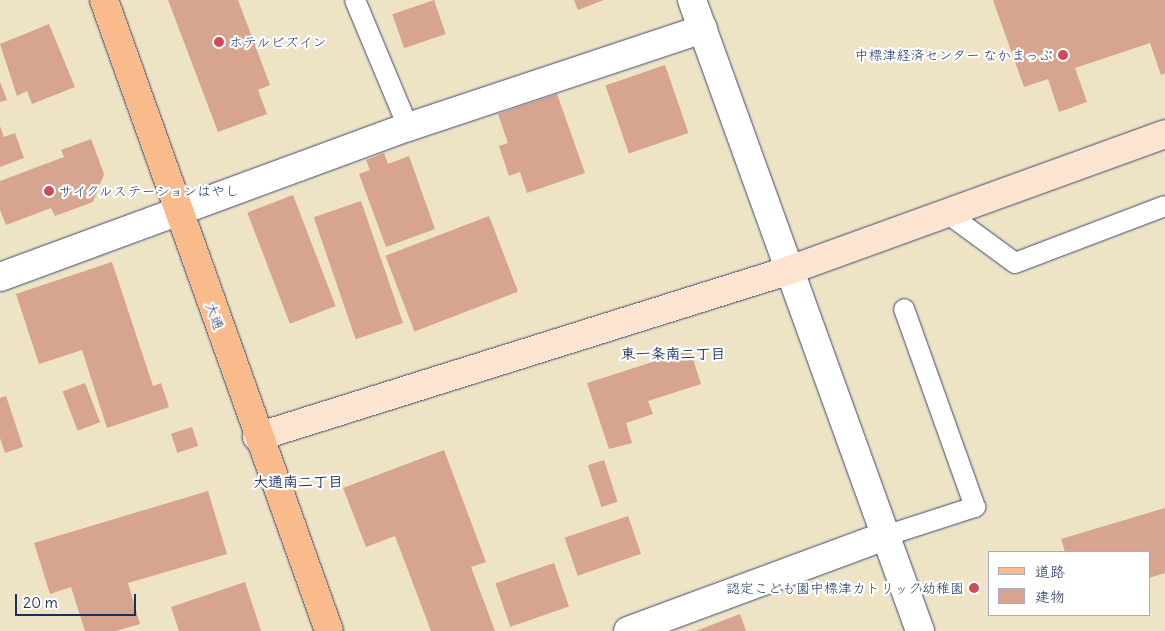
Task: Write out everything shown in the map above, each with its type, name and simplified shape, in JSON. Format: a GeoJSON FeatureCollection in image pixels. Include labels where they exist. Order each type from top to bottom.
{"type":"FeatureCollection","features":[{"type":"Feature","properties":{"kind":"main road","name":"大通"},"geometry":{"type":"LineString","coordinates":[[104,0],[177,210],[329,631]]}},
{"type":"Feature","properties":{"kind":"street"},"geometry":{"type":"LineString","coordinates":[[692,0],[787,271],[920,631]]}},
{"type":"Feature","properties":{"kind":"street"},"geometry":{"type":"LineString","coordinates":[[0,276],[408,127],[703,28]]}},
{"type":"Feature","properties":{"kind":"street"},"geometry":{"type":"LineString","coordinates":[[258,437],[787,271],[1165,134]]}},
{"type":"Feature","properties":{"kind":"street"},"geometry":{"type":"LineString","coordinates":[[628,631],[885,536]]}},
{"type":"Feature","properties":{"kind":"lane"},"geometry":{"type":"LineString","coordinates":[[355,0],[408,127]]}},
{"type":"Feature","properties":{"kind":"lane"},"geometry":{"type":"LineString","coordinates":[[947,212],[1015,263],[1165,206]]}},
{"type":"Feature","properties":{"kind":"lane"},"geometry":{"type":"LineString","coordinates":[[885,536],[975,507],[904,309]]}},
{"type":"Feature","properties":{"kind":"building","name":"ホテルビズイン"},"geometry":{"type":"Polygon","coordinates":[[[168,0],[238,0],[270,85],[258,90],[267,114],[218,132],[168,0]]]}},
{"type":"Feature","properties":{"kind":"building"},"geometry":{"type":"Polygon","coordinates":[[[434,0],[446,34],[404,48],[392,14],[434,0]]]}},
{"type":"Feature","properties":{"kind":"building"},"geometry":{"type":"Polygon","coordinates":[[[574,0],[604,0],[578,10],[574,0]]]}},
{"type":"Feature","properties":{"kind":"building","name":"中標津経済センター なかまっぷ"},"geometry":{"type":"Polygon","coordinates":[[[993,0],[1165,0],[1165,73],[1161,75],[1150,43],[1075,68],[1087,102],[1059,112],[1048,79],[1024,87],[993,0]]]}},
{"type":"Feature","properties":{"kind":"building"},"geometry":{"type":"Polygon","coordinates":[[[49,24],[75,87],[32,104],[27,91],[17,96],[0,44],[49,24]]]}},
{"type":"Feature","properties":{"kind":"building"},"geometry":{"type":"Polygon","coordinates":[[[665,65],[688,133],[629,154],[605,86],[665,65]]]}},
{"type":"Feature","properties":{"kind":"building"},"geometry":{"type":"Polygon","coordinates":[[[0,82],[7,100],[0,102],[0,82]]]}},
{"type":"Feature","properties":{"kind":"building"},"geometry":{"type":"Polygon","coordinates":[[[557,94],[585,173],[527,193],[520,172],[509,176],[499,146],[508,143],[498,114],[557,94]]]}},
{"type":"Feature","properties":{"kind":"building"},"geometry":{"type":"Polygon","coordinates":[[[0,126],[4,137],[15,133],[24,158],[0,167],[0,126]]]}},
{"type":"Feature","properties":{"kind":"building","name":"サイクルステーションはやし"},"geometry":{"type":"Polygon","coordinates":[[[91,139],[104,174],[93,202],[55,216],[51,208],[6,225],[0,210],[0,181],[64,157],[61,150],[91,139]]]}},
{"type":"Feature","properties":{"kind":"building"},"geometry":{"type":"Polygon","coordinates":[[[384,153],[388,164],[409,156],[435,229],[386,247],[359,174],[370,170],[366,160],[384,153]]]}},
{"type":"Feature","properties":{"kind":"building"},"geometry":{"type":"Polygon","coordinates":[[[293,195],[336,306],[290,324],[247,213],[293,195]]]}},
{"type":"Feature","properties":{"kind":"building"},"geometry":{"type":"Polygon","coordinates":[[[361,201],[403,323],[356,339],[314,217],[361,201]]]}},
{"type":"Feature","properties":{"kind":"building"},"geometry":{"type":"Polygon","coordinates":[[[489,216],[518,292],[414,331],[385,256],[489,216]]]}},
{"type":"Feature","properties":{"kind":"building"},"geometry":{"type":"Polygon","coordinates":[[[112,262],[153,386],[161,383],[169,407],[107,428],[82,350],[39,364],[16,294],[112,262]]]}},
{"type":"Feature","properties":{"kind":"building"},"geometry":{"type":"Polygon","coordinates":[[[690,350],[701,384],[648,401],[653,414],[626,423],[632,443],[609,449],[587,383],[690,350]]]}},
{"type":"Feature","properties":{"kind":"building"},"geometry":{"type":"Polygon","coordinates":[[[85,383],[100,422],[78,431],[63,392],[85,383]]]}},
{"type":"Feature","properties":{"kind":"building"},"geometry":{"type":"Polygon","coordinates":[[[6,396],[23,447],[5,453],[0,438],[0,398],[6,396]]]}},
{"type":"Feature","properties":{"kind":"building"},"geometry":{"type":"Polygon","coordinates":[[[192,427],[198,446],[177,453],[171,434],[192,427]]]}},
{"type":"Feature","properties":{"kind":"building"},"geometry":{"type":"Polygon","coordinates":[[[444,450],[486,562],[471,567],[495,631],[431,631],[395,536],[366,547],[343,488],[444,450]]]}},
{"type":"Feature","properties":{"kind":"building"},"geometry":{"type":"Polygon","coordinates":[[[604,460],[618,502],[601,507],[588,465],[604,460]]]}},
{"type":"Feature","properties":{"kind":"building"},"geometry":{"type":"Polygon","coordinates":[[[208,491],[227,554],[128,583],[140,624],[116,631],[85,631],[71,587],[50,594],[34,543],[208,491]]]}},
{"type":"Feature","properties":{"kind":"building"},"geometry":{"type":"Polygon","coordinates":[[[1165,508],[1165,573],[1150,578],[1150,551],[1065,551],[1061,539],[1165,508]]]}},
{"type":"Feature","properties":{"kind":"building"},"geometry":{"type":"Polygon","coordinates":[[[628,516],[641,554],[578,576],[565,538],[628,516]]]}},
{"type":"Feature","properties":{"kind":"building"},"geometry":{"type":"Polygon","coordinates":[[[554,563],[569,606],[510,627],[495,583],[554,563]]]}},
{"type":"Feature","properties":{"kind":"building"},"geometry":{"type":"Polygon","coordinates":[[[245,582],[261,631],[179,631],[171,607],[245,582]]]}},
{"type":"Feature","properties":{"kind":"building"},"geometry":{"type":"Polygon","coordinates":[[[740,614],[746,631],[696,631],[740,614]]]}},
{"type":"Feature","properties":{"kind":"place","name":"ホテルビズイン"},"geometry":{"type":"Point","coordinates":[219,42]}},
{"type":"Feature","properties":{"kind":"place","name":"中標津経済センター なかまっぷ"},"geometry":{"type":"Point","coordinates":[1063,55]}},
{"type":"Feature","properties":{"kind":"place","name":"サイクルステーションはやし"},"geometry":{"type":"Point","coordinates":[49,191]}},
{"type":"Feature","properties":{"kind":"place","name":"認定こども園中標津カトリック幼稚園"},"geometry":{"type":"Point","coordinates":[974,588]}},
{"type":"Feature","properties":{"kind":"district","name":"東一条南二丁目"},"geometry":{"type":"Point","coordinates":[673,354]}},
{"type":"Feature","properties":{"kind":"district","name":"大通南二丁目"},"geometry":{"type":"Point","coordinates":[298,482]}}]}
